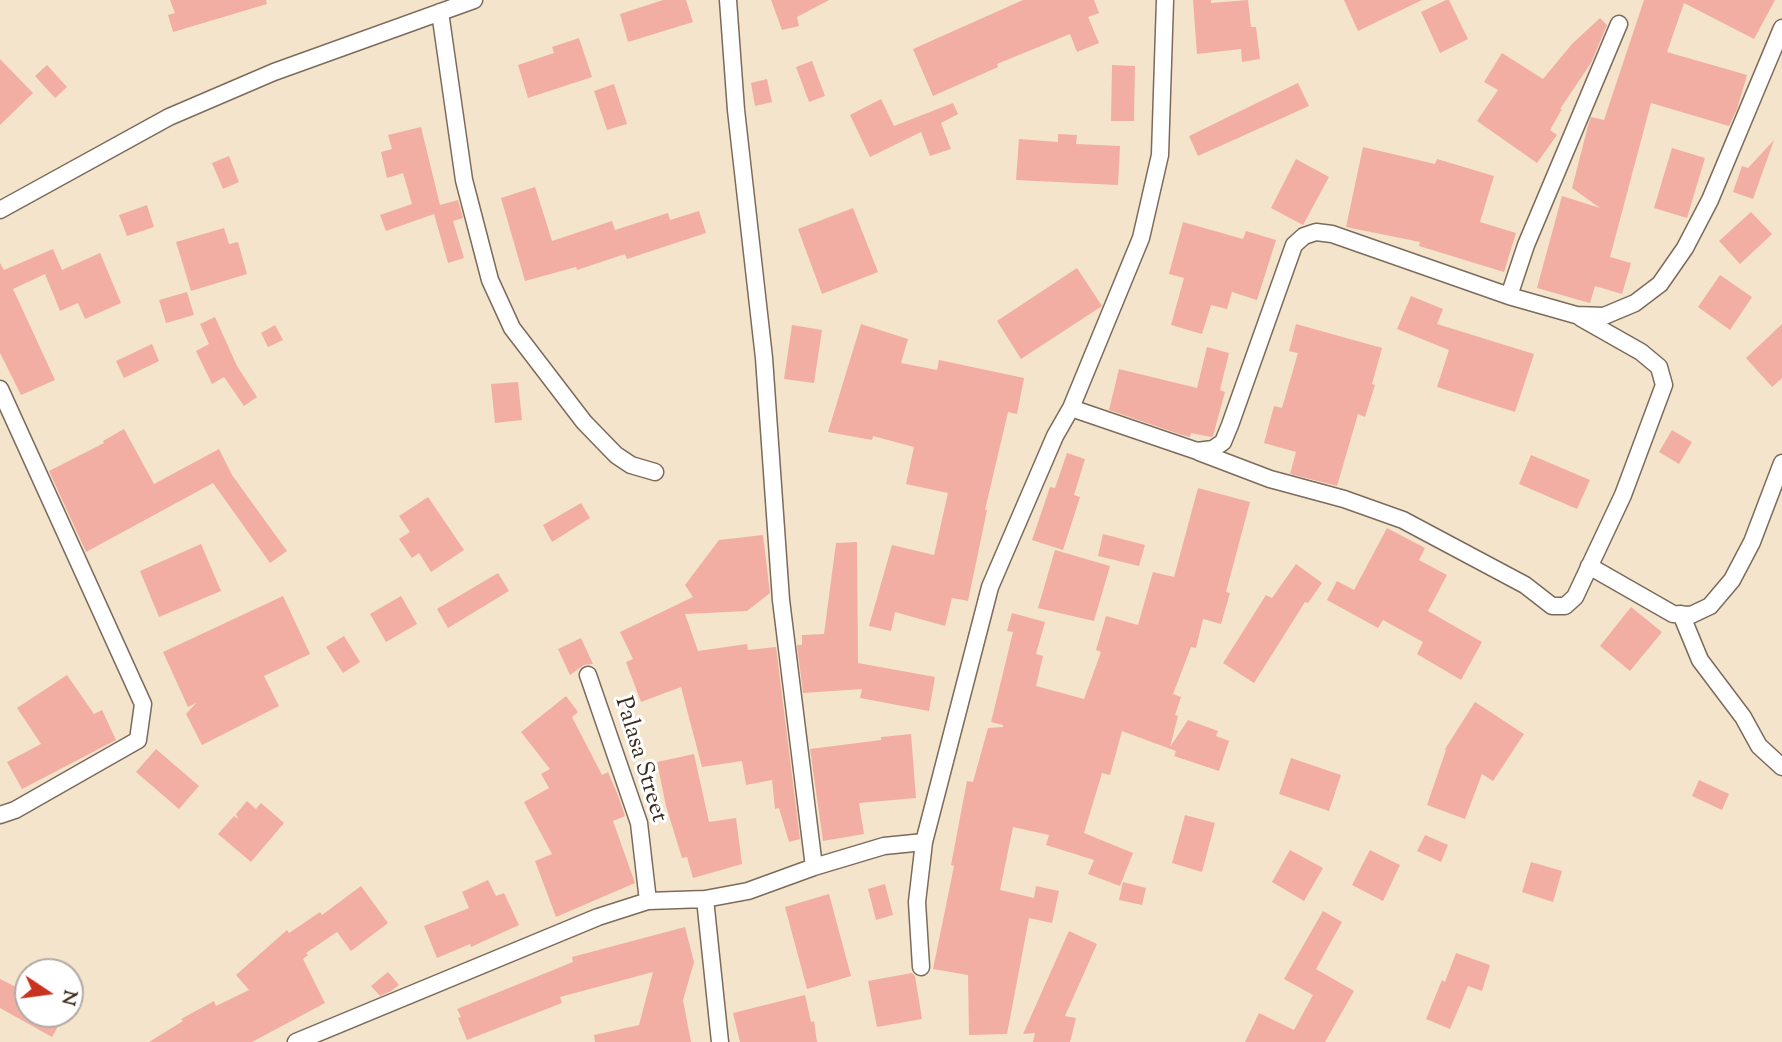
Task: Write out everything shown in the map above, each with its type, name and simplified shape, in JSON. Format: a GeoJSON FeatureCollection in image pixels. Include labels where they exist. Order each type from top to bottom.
{"type":"FeatureCollection","features":[{"type":"Feature","properties":{"kind":"street"},"geometry":{"type":"LineString","coordinates":[[0,210],[169,117],[274,72],[474,0]]}},
{"type":"Feature","properties":{"kind":"street"},"geometry":{"type":"LineString","coordinates":[[728,0],[736,110],[764,358],[781,600],[814,867]]}},
{"type":"Feature","properties":{"kind":"street"},"geometry":{"type":"LineString","coordinates":[[921,967],[917,902],[924,842],[990,587],[1055,436],[1070,408],[1141,238],[1160,155],[1165,0]]}},
{"type":"Feature","properties":{"kind":"street"},"geometry":{"type":"LineString","coordinates":[[440,12],[464,180],[490,280],[512,328],[584,422],[631,465],[655,472]]}},
{"type":"Feature","properties":{"kind":"street"},"geometry":{"type":"LineString","coordinates":[[1510,296],[1525,245],[1619,24]]}},
{"type":"Feature","properties":{"kind":"street"},"geometry":{"type":"LineString","coordinates":[[1576,315],[1604,316],[1635,303],[1660,284],[1685,248],[1710,200],[1782,28]]}},
{"type":"Feature","properties":{"kind":"street"},"geometry":{"type":"LineString","coordinates":[[1070,408],[1270,479],[1344,499],[1403,520],[1525,585],[1552,606],[1565,606],[1574,597],[1623,495],[1664,385],[1659,368],[1641,352],[1576,315],[1510,296],[1332,234],[1316,232],[1304,236],[1294,245],[1223,442],[1213,449],[1197,452]]}},
{"type":"Feature","properties":{"kind":"street"},"geometry":{"type":"LineString","coordinates":[[0,389],[143,704],[138,740],[15,810],[0,815]]}},
{"type":"Feature","properties":{"kind":"street"},"geometry":{"type":"LineString","coordinates":[[1589,566],[1673,614],[1692,615],[1710,606],[1731,580],[1752,542],[1782,463]]}},
{"type":"Feature","properties":{"kind":"street"},"geometry":{"type":"LineString","coordinates":[[1681,614],[1700,660],[1743,717],[1759,746],[1782,767]]}},
{"type":"Feature","properties":{"kind":"street","name":"Palasa Street"},"geometry":{"type":"LineString","coordinates":[[588,675],[639,823],[648,901]]}},
{"type":"Feature","properties":{"kind":"street"},"geometry":{"type":"LineString","coordinates":[[296,1042],[598,917],[648,901],[705,899],[748,891],[884,846],[924,842]]}},
{"type":"Feature","properties":{"kind":"street"},"geometry":{"type":"LineString","coordinates":[[705,899],[720,1042]]}},
{"type":"Feature","properties":{"kind":"building"},"geometry":{"type":"Polygon","coordinates":[[[170,0],[266,0],[267,4],[173,32],[168,15],[175,13],[170,0]]]}},
{"type":"Feature","properties":{"kind":"building"},"geometry":{"type":"Polygon","coordinates":[[[663,0],[686,0],[693,22],[628,42],[620,14],[663,0]]]}},
{"type":"Feature","properties":{"kind":"building"},"geometry":{"type":"Polygon","coordinates":[[[771,0],[829,0],[797,17],[799,26],[782,30],[771,0]]]}},
{"type":"Feature","properties":{"kind":"building"},"geometry":{"type":"Polygon","coordinates":[[[1023,0],[1094,0],[1099,13],[1088,17],[1099,43],[1077,52],[1070,34],[997,64],[998,67],[933,96],[913,49],[1023,0]]]}},
{"type":"Feature","properties":{"kind":"building"},"geometry":{"type":"Polygon","coordinates":[[[1193,0],[1211,0],[1211,3],[1248,0],[1251,27],[1256,27],[1260,59],[1242,62],[1241,49],[1197,54],[1193,0]]]}},
{"type":"Feature","properties":{"kind":"building"},"geometry":{"type":"Polygon","coordinates":[[[1344,0],[1422,0],[1358,31],[1344,0]]]}},
{"type":"Feature","properties":{"kind":"building"},"geometry":{"type":"Polygon","coordinates":[[[1449,0],[1468,39],[1440,53],[1421,12],[1449,0]]]}},
{"type":"Feature","properties":{"kind":"building"},"geometry":{"type":"Polygon","coordinates":[[[1644,0],[1775,0],[1754,39],[1684,3],[1667,52],[1747,75],[1737,109],[1729,126],[1651,103],[1610,257],[1631,263],[1622,294],[1595,286],[1590,303],[1537,288],[1562,196],[1600,208],[1572,188],[1589,122],[1591,117],[1604,120],[1644,0]]]}},
{"type":"Feature","properties":{"kind":"building"},"geometry":{"type":"Polygon","coordinates":[[[1600,18],[1607,25],[1591,63],[1560,109],[1550,130],[1557,135],[1537,163],[1477,121],[1498,90],[1484,82],[1502,53],[1543,79],[1572,44],[1600,18]]]}},
{"type":"Feature","properties":{"kind":"building"},"geometry":{"type":"Polygon","coordinates":[[[579,38],[592,77],[528,98],[518,65],[554,53],[552,47],[579,38]]]}},
{"type":"Feature","properties":{"kind":"building"},"geometry":{"type":"Polygon","coordinates":[[[0,59],[33,93],[0,125],[0,59]]]}},
{"type":"Feature","properties":{"kind":"building"},"geometry":{"type":"Polygon","coordinates":[[[812,61],[825,96],[809,102],[796,67],[812,61]]]}},
{"type":"Feature","properties":{"kind":"building"},"geometry":{"type":"Polygon","coordinates":[[[47,65],[67,87],[55,98],[35,76],[47,65]]]}},
{"type":"Feature","properties":{"kind":"building"},"geometry":{"type":"Polygon","coordinates":[[[1112,65],[1135,66],[1134,121],[1111,121],[1112,65]]]}},
{"type":"Feature","properties":{"kind":"building"},"geometry":{"type":"Polygon","coordinates":[[[767,79],[772,102],[755,106],[751,83],[767,79]]]}},
{"type":"Feature","properties":{"kind":"building"},"geometry":{"type":"Polygon","coordinates":[[[1298,83],[1309,106],[1198,156],[1189,136],[1298,83]]]}},
{"type":"Feature","properties":{"kind":"building"},"geometry":{"type":"Polygon","coordinates":[[[614,84],[627,124],[607,130],[594,91],[614,84]]]}},
{"type":"Feature","properties":{"kind":"building"},"geometry":{"type":"Polygon","coordinates":[[[881,99],[894,126],[953,103],[958,114],[941,123],[951,149],[930,156],[921,132],[870,157],[850,115],[881,99]]]}},
{"type":"Feature","properties":{"kind":"building"},"geometry":{"type":"Polygon","coordinates":[[[421,127],[440,205],[458,200],[463,218],[453,221],[464,258],[448,263],[434,214],[386,231],[380,215],[412,204],[403,173],[387,178],[381,152],[392,149],[388,135],[421,127]]]}},
{"type":"Feature","properties":{"kind":"building"},"geometry":{"type":"Polygon","coordinates":[[[1058,134],[1077,135],[1076,144],[1120,146],[1118,185],[1016,180],[1019,139],[1058,142],[1058,134]]]}},
{"type":"Feature","properties":{"kind":"building"},"geometry":{"type":"Polygon","coordinates":[[[1774,140],[1753,199],[1733,192],[1742,166],[1748,168],[1774,140]]]}},
{"type":"Feature","properties":{"kind":"building"},"geometry":{"type":"Polygon","coordinates":[[[1363,147],[1435,164],[1437,159],[1494,176],[1480,222],[1516,233],[1504,272],[1419,246],[1420,242],[1346,227],[1363,147]]]}},
{"type":"Feature","properties":{"kind":"building"},"geometry":{"type":"Polygon","coordinates":[[[1672,148],[1705,158],[1687,218],[1654,208],[1672,148]]]}},
{"type":"Feature","properties":{"kind":"building"},"geometry":{"type":"Polygon","coordinates":[[[229,156],[239,182],[223,189],[212,163],[229,156]]]}},
{"type":"Feature","properties":{"kind":"building"},"geometry":{"type":"Polygon","coordinates":[[[1296,159],[1329,177],[1303,225],[1271,208],[1296,159]]]}},
{"type":"Feature","properties":{"kind":"building"},"geometry":{"type":"Polygon","coordinates":[[[535,187],[552,241],[612,221],[615,230],[668,213],[670,220],[699,211],[706,233],[627,259],[625,254],[577,270],[576,267],[525,281],[501,198],[535,187]]]}},
{"type":"Feature","properties":{"kind":"building"},"geometry":{"type":"Polygon","coordinates":[[[147,205],[154,227],[127,236],[119,215],[147,205]]]}},
{"type":"Feature","properties":{"kind":"building"},"geometry":{"type":"Polygon","coordinates":[[[853,208],[878,272],[822,294],[798,229],[853,208]]]}},
{"type":"Feature","properties":{"kind":"building"},"geometry":{"type":"Polygon","coordinates":[[[1751,212],[1772,234],[1740,264],[1719,241],[1751,212]]]}},
{"type":"Feature","properties":{"kind":"building"},"geometry":{"type":"Polygon","coordinates":[[[1183,222],[1243,239],[1246,231],[1276,240],[1257,300],[1232,292],[1227,309],[1211,305],[1202,334],[1171,325],[1184,278],[1169,274],[1183,222]]]}},
{"type":"Feature","properties":{"kind":"building"},"geometry":{"type":"Polygon","coordinates":[[[224,228],[229,244],[238,242],[247,274],[191,291],[176,242],[224,228]]]}},
{"type":"Feature","properties":{"kind":"building"},"geometry":{"type":"Polygon","coordinates":[[[53,249],[62,270],[100,253],[121,303],[85,319],[78,303],[60,311],[45,274],[13,289],[55,380],[21,395],[0,353],[0,263],[4,270],[53,249]]]}},
{"type":"Feature","properties":{"kind":"building"},"geometry":{"type":"Polygon","coordinates":[[[1077,268],[1102,306],[1021,359],[997,321],[1077,268]]]}},
{"type":"Feature","properties":{"kind":"building"},"geometry":{"type":"Polygon","coordinates":[[[1720,275],[1752,297],[1730,330],[1698,307],[1720,275]]]}},
{"type":"Feature","properties":{"kind":"building"},"geometry":{"type":"Polygon","coordinates":[[[187,292],[194,315],[166,323],[159,300],[187,292]]]}},
{"type":"Feature","properties":{"kind":"building"},"geometry":{"type":"Polygon","coordinates":[[[1411,296],[1443,309],[1437,324],[1534,354],[1515,412],[1437,387],[1449,350],[1397,329],[1411,296]]]}},
{"type":"Feature","properties":{"kind":"building"},"geometry":{"type":"Polygon","coordinates":[[[215,317],[237,366],[257,397],[244,406],[224,377],[212,384],[196,351],[209,344],[200,324],[215,317]]]}},
{"type":"Feature","properties":{"kind":"building"},"geometry":{"type":"Polygon","coordinates":[[[861,324],[908,339],[901,363],[937,370],[939,360],[1024,378],[1017,414],[1008,412],[985,510],[968,601],[952,598],[945,626],[895,612],[891,631],[869,626],[892,545],[934,555],[948,493],[906,484],[914,447],[873,436],[872,440],[828,432],[861,324]]]}},
{"type":"Feature","properties":{"kind":"building"},"geometry":{"type":"Polygon","coordinates":[[[1296,324],[1382,348],[1365,417],[1358,414],[1337,486],[1290,474],[1296,452],[1264,443],[1274,406],[1282,408],[1298,353],[1289,351],[1296,324]]]}},
{"type":"Feature","properties":{"kind":"building"},"geometry":{"type":"Polygon","coordinates":[[[1782,324],[1782,378],[1772,387],[1746,358],[1782,324]]]}},
{"type":"Feature","properties":{"kind":"building"},"geometry":{"type":"Polygon","coordinates":[[[275,325],[283,340],[268,347],[261,333],[275,325]]]}},
{"type":"Feature","properties":{"kind":"building"},"geometry":{"type":"Polygon","coordinates":[[[792,325],[822,330],[814,383],[784,379],[792,325]]]}},
{"type":"Feature","properties":{"kind":"building"},"geometry":{"type":"Polygon","coordinates":[[[152,344],[159,361],[124,378],[116,361],[152,344]]]}},
{"type":"Feature","properties":{"kind":"building"},"geometry":{"type":"Polygon","coordinates":[[[1207,347],[1229,353],[1220,390],[1225,392],[1213,436],[1191,433],[1190,437],[1109,410],[1119,369],[1197,388],[1207,347]]]}},
{"type":"Feature","properties":{"kind":"building"},"geometry":{"type":"Polygon","coordinates":[[[518,382],[522,420],[495,423],[491,384],[518,382]]]}},
{"type":"Feature","properties":{"kind":"building"},"geometry":{"type":"Polygon","coordinates":[[[124,429],[154,484],[219,449],[232,475],[287,551],[270,563],[213,483],[86,552],[49,471],[104,443],[103,441],[124,429]]]}},
{"type":"Feature","properties":{"kind":"building"},"geometry":{"type":"Polygon","coordinates":[[[1672,430],[1692,442],[1679,464],[1659,452],[1672,430]]]}},
{"type":"Feature","properties":{"kind":"building"},"geometry":{"type":"Polygon","coordinates":[[[1067,453],[1085,459],[1074,495],[1080,497],[1063,550],[1032,540],[1050,487],[1055,488],[1067,453]]]}},
{"type":"Feature","properties":{"kind":"building"},"geometry":{"type":"Polygon","coordinates":[[[1531,455],[1590,480],[1577,509],[1519,484],[1531,455]]]}},
{"type":"Feature","properties":{"kind":"building"},"geometry":{"type":"Polygon","coordinates":[[[1198,488],[1250,502],[1226,592],[1230,593],[1221,624],[1203,619],[1196,648],[1191,647],[1173,694],[1181,697],[1170,747],[1188,720],[1218,731],[1216,736],[1229,741],[1219,771],[1174,756],[1176,751],[1122,731],[1110,775],[1102,773],[1084,833],[1133,853],[1120,886],[1088,874],[1094,860],[1046,845],[1049,835],[1013,827],[1000,890],[1034,898],[1036,886],[1059,891],[1052,923],[1029,918],[1007,1034],[969,1035],[968,975],[933,969],[954,866],[951,865],[967,781],[973,782],[988,728],[1003,727],[991,722],[1013,632],[1007,631],[1012,613],[1045,622],[1036,654],[1043,656],[1036,686],[1084,699],[1101,652],[1096,650],[1106,616],[1138,625],[1153,572],[1174,577],[1198,488]]]}},
{"type":"Feature","properties":{"kind":"building"},"geometry":{"type":"Polygon","coordinates":[[[428,497],[464,550],[431,572],[419,553],[412,558],[399,539],[410,532],[399,516],[428,497]]]}},
{"type":"Feature","properties":{"kind":"building"},"geometry":{"type":"Polygon","coordinates":[[[581,503],[590,518],[552,542],[543,525],[581,503]]]}},
{"type":"Feature","properties":{"kind":"building"},"geometry":{"type":"Polygon","coordinates":[[[1387,528],[1425,548],[1419,560],[1447,575],[1428,611],[1482,642],[1461,680],[1417,654],[1423,642],[1383,620],[1378,628],[1327,600],[1337,581],[1354,590],[1387,528]]]}},
{"type":"Feature","properties":{"kind":"building"},"geometry":{"type":"Polygon","coordinates":[[[1103,534],[1145,545],[1139,566],[1098,556],[1103,534]]]}},
{"type":"Feature","properties":{"kind":"building"},"geometry":{"type":"Polygon","coordinates":[[[763,535],[770,593],[747,611],[685,614],[698,651],[747,644],[748,650],[776,647],[800,839],[789,842],[779,808],[775,809],[772,780],[746,785],[742,761],[702,767],[681,687],[641,702],[626,662],[633,659],[620,632],[693,597],[685,585],[719,540],[763,535]]]}},
{"type":"Feature","properties":{"kind":"building"},"geometry":{"type":"Polygon","coordinates":[[[857,542],[858,663],[935,677],[929,711],[860,698],[862,689],[803,693],[797,645],[802,645],[802,635],[824,634],[836,543],[857,542]]]}},
{"type":"Feature","properties":{"kind":"building"},"geometry":{"type":"Polygon","coordinates":[[[201,544],[221,591],[159,617],[140,571],[201,544]]]}},
{"type":"Feature","properties":{"kind":"building"},"geometry":{"type":"Polygon","coordinates":[[[1055,550],[1110,566],[1094,621],[1038,608],[1055,550]]]}},
{"type":"Feature","properties":{"kind":"building"},"geometry":{"type":"Polygon","coordinates":[[[1296,564],[1322,583],[1308,603],[1305,602],[1254,683],[1223,663],[1266,595],[1272,598],[1296,564]]]}},
{"type":"Feature","properties":{"kind":"building"},"geometry":{"type":"Polygon","coordinates":[[[498,573],[509,591],[448,628],[437,609],[498,573]]]}},
{"type":"Feature","properties":{"kind":"building"},"geometry":{"type":"Polygon","coordinates":[[[283,596],[310,654],[264,676],[279,706],[202,745],[186,714],[196,703],[188,707],[163,652],[283,596]]]}},
{"type":"Feature","properties":{"kind":"building"},"geometry":{"type":"Polygon","coordinates":[[[401,596],[417,624],[386,642],[370,614],[401,596]]]}},
{"type":"Feature","properties":{"kind":"building"},"geometry":{"type":"Polygon","coordinates":[[[1631,607],[1662,632],[1630,671],[1600,646],[1631,607]]]}},
{"type":"Feature","properties":{"kind":"building"},"geometry":{"type":"Polygon","coordinates":[[[344,636],[360,662],[343,673],[326,647],[344,636]]]}},
{"type":"Feature","properties":{"kind":"building"},"geometry":{"type":"Polygon","coordinates":[[[581,638],[593,664],[584,665],[570,675],[558,649],[581,638]]]}},
{"type":"Feature","properties":{"kind":"building"},"geometry":{"type":"Polygon","coordinates":[[[67,675],[94,714],[102,710],[116,740],[22,789],[7,762],[41,744],[17,708],[67,675]]]}},
{"type":"Feature","properties":{"kind":"building"},"geometry":{"type":"Polygon","coordinates":[[[566,696],[578,712],[572,717],[602,775],[608,772],[619,798],[625,816],[613,821],[635,883],[556,917],[535,861],[552,854],[524,802],[549,788],[541,774],[550,769],[521,732],[566,696]]]}},
{"type":"Feature","properties":{"kind":"building"},"geometry":{"type":"Polygon","coordinates":[[[1475,702],[1524,734],[1493,781],[1482,774],[1465,819],[1427,805],[1445,749],[1475,702]]]}},
{"type":"Feature","properties":{"kind":"building"},"geometry":{"type":"Polygon","coordinates":[[[911,734],[916,798],[859,803],[864,834],[823,841],[810,749],[911,734]]]}},
{"type":"Feature","properties":{"kind":"building"},"geometry":{"type":"Polygon","coordinates":[[[156,749],[199,786],[179,809],[136,772],[156,749]]]}},
{"type":"Feature","properties":{"kind":"building"},"geometry":{"type":"Polygon","coordinates":[[[694,754],[709,822],[736,818],[742,864],[693,878],[687,857],[682,858],[666,806],[657,762],[694,754]]]}},
{"type":"Feature","properties":{"kind":"building"},"geometry":{"type":"Polygon","coordinates":[[[1291,758],[1341,775],[1329,811],[1279,794],[1291,758]]]}},
{"type":"Feature","properties":{"kind":"building"},"geometry":{"type":"Polygon","coordinates":[[[1699,780],[1729,794],[1722,810],[1692,796],[1699,780]]]}},
{"type":"Feature","properties":{"kind":"building"},"geometry":{"type":"Polygon","coordinates":[[[247,801],[256,809],[261,803],[284,823],[251,862],[218,834],[234,816],[238,819],[236,814],[247,801]]]}},
{"type":"Feature","properties":{"kind":"building"},"geometry":{"type":"Polygon","coordinates":[[[1185,815],[1215,823],[1202,872],[1172,863],[1185,815]]]}},
{"type":"Feature","properties":{"kind":"building"},"geometry":{"type":"Polygon","coordinates":[[[1425,835],[1448,845],[1441,862],[1417,851],[1425,835]]]}},
{"type":"Feature","properties":{"kind":"building"},"geometry":{"type":"Polygon","coordinates":[[[1290,850],[1323,868],[1304,901],[1272,882],[1290,850]]]}},
{"type":"Feature","properties":{"kind":"building"},"geometry":{"type":"Polygon","coordinates":[[[1370,850],[1400,865],[1383,901],[1352,885],[1370,850]]]}},
{"type":"Feature","properties":{"kind":"building"},"geometry":{"type":"Polygon","coordinates":[[[1531,862],[1562,871],[1553,902],[1522,892],[1531,862]]]}},
{"type":"Feature","properties":{"kind":"building"},"geometry":{"type":"Polygon","coordinates":[[[488,880],[496,896],[504,893],[519,925],[471,947],[470,944],[437,958],[424,926],[469,908],[462,892],[488,880]]]}},
{"type":"Feature","properties":{"kind":"building"},"geometry":{"type":"Polygon","coordinates":[[[1123,882],[1146,888],[1142,905],[1119,900],[1123,882]]]}},
{"type":"Feature","properties":{"kind":"building"},"geometry":{"type":"Polygon","coordinates":[[[885,884],[893,915],[876,920],[868,889],[885,884]]]}},
{"type":"Feature","properties":{"kind":"building"},"geometry":{"type":"Polygon","coordinates":[[[361,886],[388,923],[351,951],[337,932],[306,953],[308,955],[303,959],[325,1003],[252,1042],[149,1042],[183,1021],[181,1019],[214,1001],[216,1006],[249,990],[236,975],[287,930],[289,933],[320,912],[322,915],[361,886]]]}},
{"type":"Feature","properties":{"kind":"building"},"geometry":{"type":"Polygon","coordinates":[[[829,894],[851,976],[807,989],[785,907],[829,894]]]}},
{"type":"Feature","properties":{"kind":"building"},"geometry":{"type":"Polygon","coordinates":[[[1323,911],[1342,922],[1316,969],[1354,991],[1325,1042],[1245,1042],[1259,1013],[1294,1030],[1313,995],[1284,979],[1323,911]]]}},
{"type":"Feature","properties":{"kind":"building"},"geometry":{"type":"Polygon","coordinates":[[[685,927],[694,962],[683,1000],[691,1042],[595,1042],[594,1035],[639,1025],[653,972],[560,997],[562,1003],[467,1040],[457,1009],[573,962],[572,957],[685,927]]]}},
{"type":"Feature","properties":{"kind":"building"},"geometry":{"type":"Polygon","coordinates":[[[1069,931],[1097,944],[1065,1016],[1076,1018],[1070,1042],[1033,1042],[1035,1033],[1023,1034],[1069,931]]]}},
{"type":"Feature","properties":{"kind":"building"},"geometry":{"type":"Polygon","coordinates":[[[1456,953],[1490,965],[1482,991],[1468,986],[1450,1029],[1426,1019],[1456,953]]]}},
{"type":"Feature","properties":{"kind":"building"},"geometry":{"type":"Polygon","coordinates":[[[388,972],[399,985],[380,996],[371,986],[388,972]]]}},
{"type":"Feature","properties":{"kind":"building"},"geometry":{"type":"Polygon","coordinates":[[[912,973],[915,976],[922,1019],[877,1027],[868,981],[912,973]]]}},
{"type":"Feature","properties":{"kind":"building"},"geometry":{"type":"Polygon","coordinates":[[[0,979],[14,986],[14,1016],[0,1008],[0,979]]]}},
{"type":"Feature","properties":{"kind":"building"},"geometry":{"type":"Polygon","coordinates":[[[805,995],[811,1022],[814,1021],[817,1042],[740,1042],[733,1013],[805,995]]]}},
{"type":"Feature","properties":{"kind":"building"},"geometry":{"type":"Polygon","coordinates":[[[36,1028],[57,1028],[52,1037],[36,1028]]]}}]}
